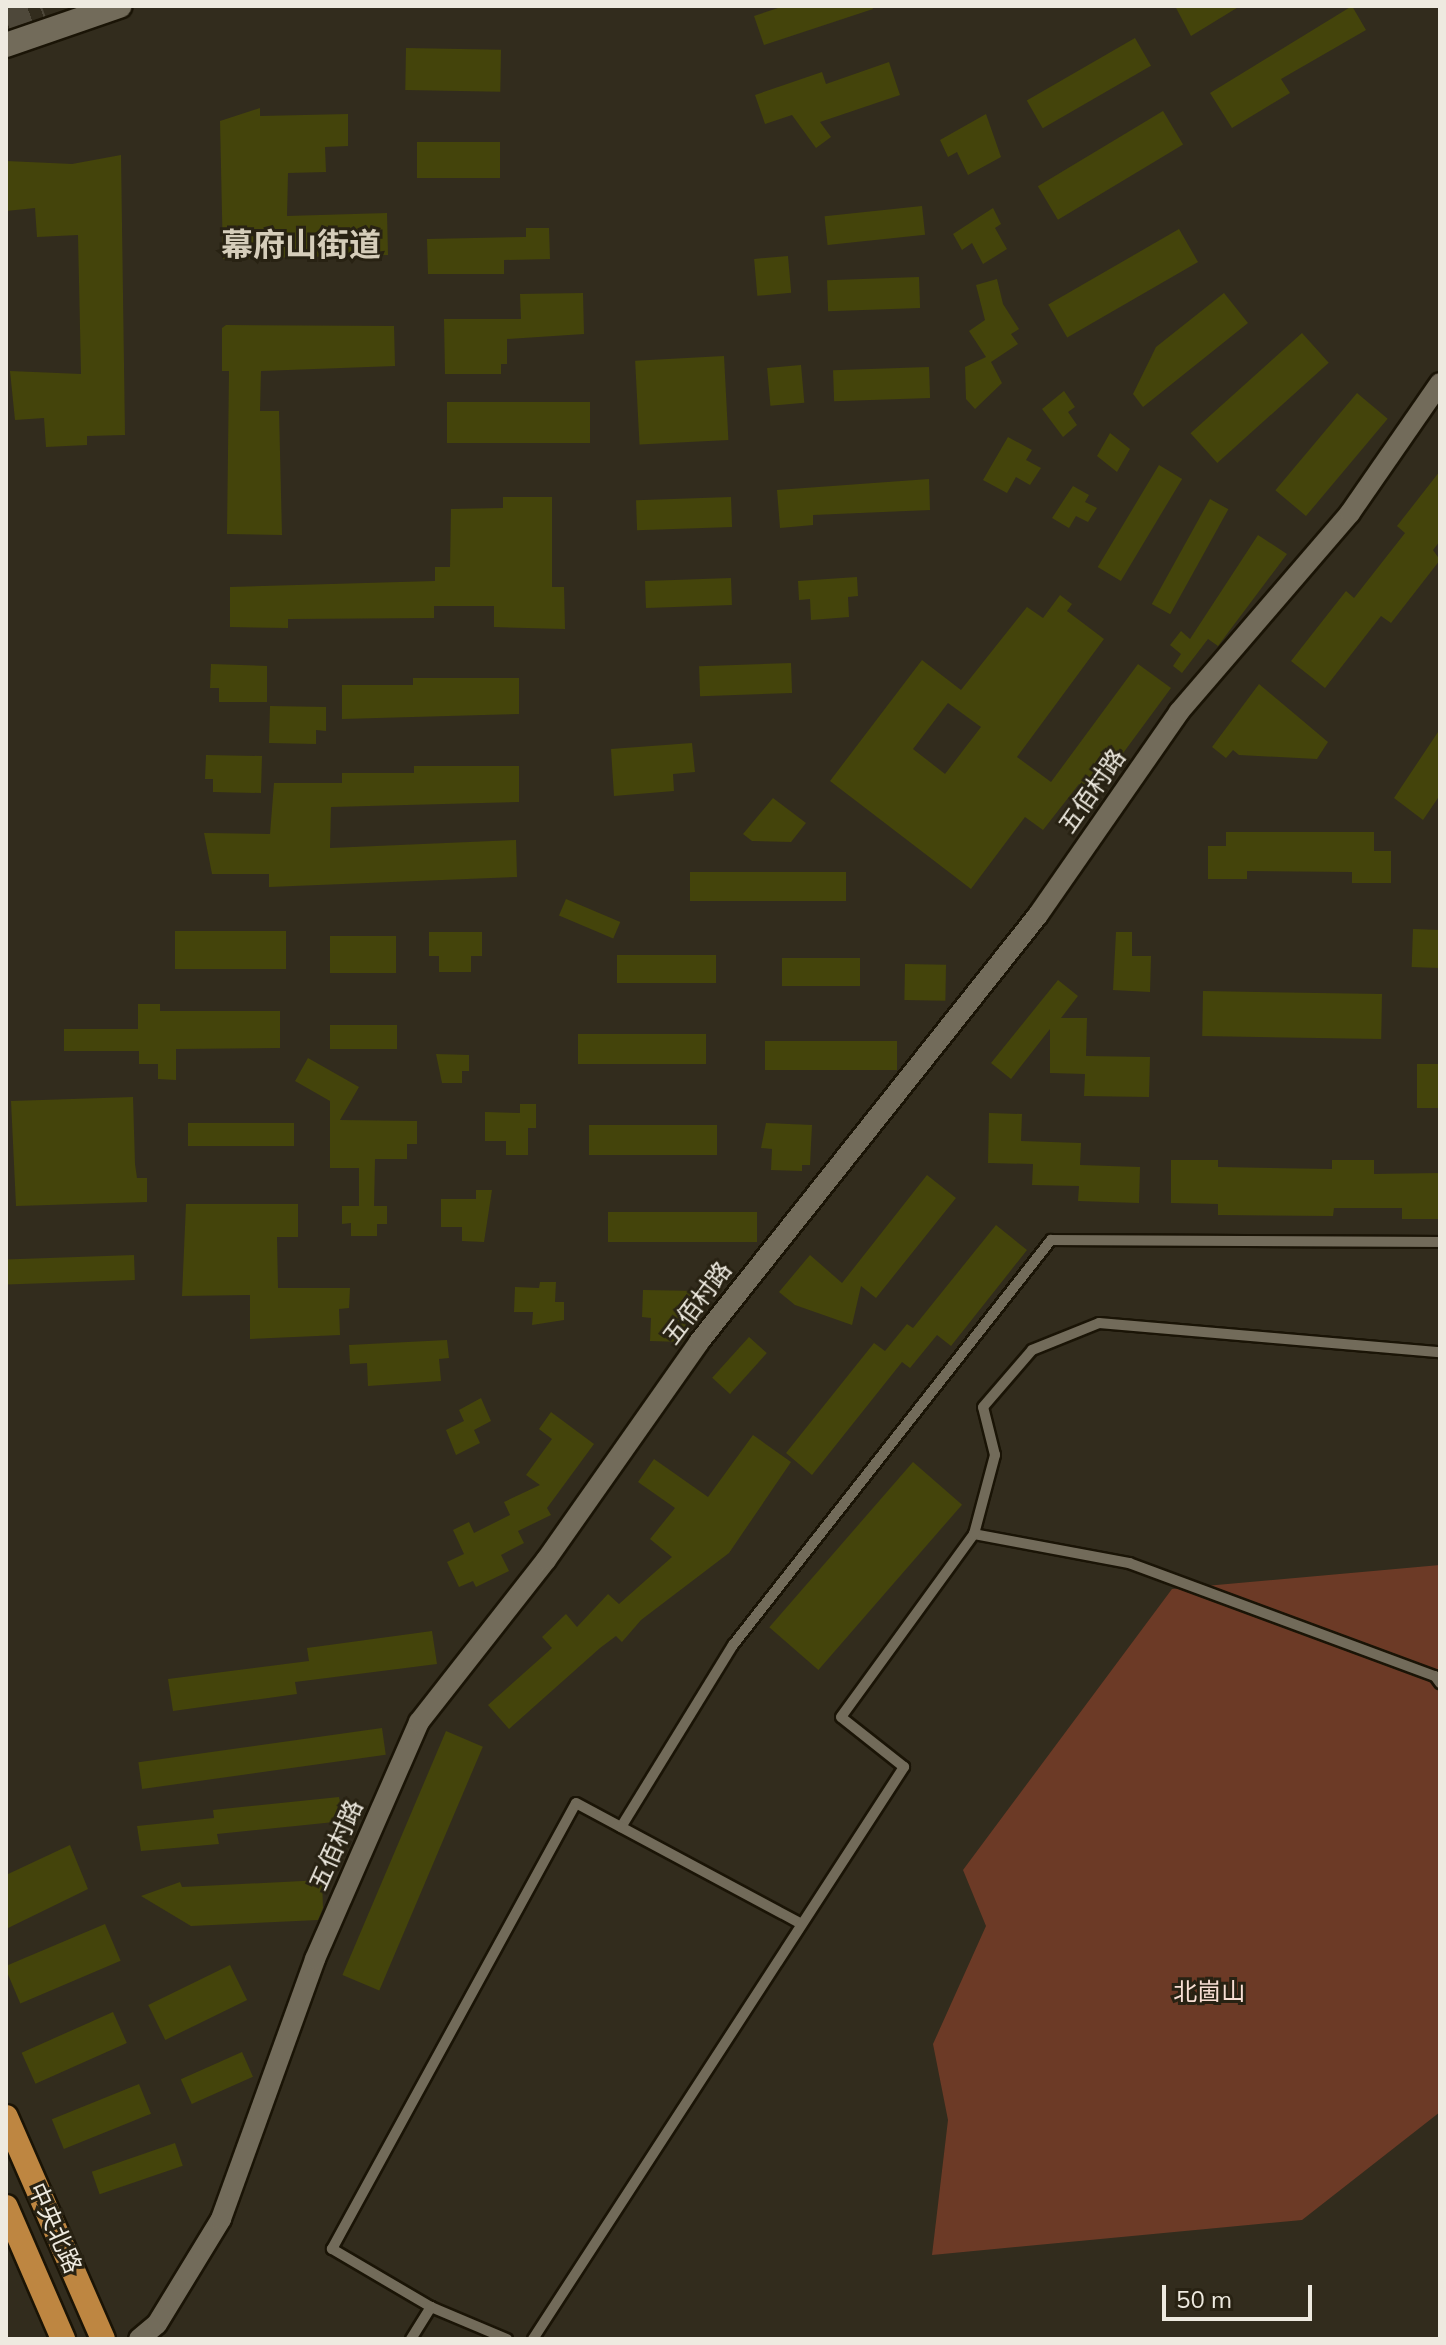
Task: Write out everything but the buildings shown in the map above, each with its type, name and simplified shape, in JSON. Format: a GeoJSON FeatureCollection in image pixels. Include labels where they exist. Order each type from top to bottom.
{"type":"FeatureCollection","features":[{"type":"Feature","properties":{"kind":"main road"},"geometry":{"type":"LineString","coordinates":[[6,45],[119,6]]}},
{"type":"Feature","properties":{"kind":"main road","name":"中央北路"},"geometry":{"type":"LineString","coordinates":[[6,2117],[103,2339]]}},
{"type":"Feature","properties":{"kind":"main road","name":"中央北路"},"geometry":{"type":"LineString","coordinates":[[6,2207],[63,2339]]}},
{"type":"Feature","properties":{"kind":"street","name":"五佰村路"},"geometry":{"type":"LineString","coordinates":[[139,2339],[157,2324],[221,2219],[315,1959],[419,1722],[546,1560],[699,1342],[1038,915],[1179,712],[1350,513],[1440,383]]}},
{"type":"Feature","properties":{"kind":"lane"},"geometry":{"type":"LineString","coordinates":[[621,1827],[733,1645],[1051,1240],[1440,1242]]}},
{"type":"Feature","properties":{"kind":"lane"},"geometry":{"type":"LineString","coordinates":[[533,2339],[904,1767],[841,1717],[974,1534],[995,1455],[983,1407],[1032,1350],[1099,1323],[1440,1352]]}},
{"type":"Feature","properties":{"kind":"lane"},"geometry":{"type":"LineString","coordinates":[[974,1534],[1129,1563],[1435,1676],[1440,1683]]}},
{"type":"Feature","properties":{"kind":"lane"},"geometry":{"type":"LineString","coordinates":[[507,2339],[431,2307],[332,2249],[576,1803],[802,1924]]}},
{"type":"Feature","properties":{"kind":"lane"},"geometry":{"type":"LineString","coordinates":[[411,2339],[431,2307]]}},
{"type":"Feature","properties":{"kind":"green space","name":"北崮山"},"geometry":{"type":"Polygon","coordinates":[[[1440,1565],[1440,2112],[1302,2220],[932,2255],[948,2120],[933,2044],[986,1926],[963,1870],[1172,1589],[1440,1565]]]}},
{"type":"Feature","properties":{"kind":"tunnel"},"geometry":{"type":"LineString","coordinates":[[6,19],[42,6]]}},
{"type":"Feature","properties":{"kind":"district","name":"幕府山街道"},"geometry":{"type":"Point","coordinates":[301,244]}}]}
